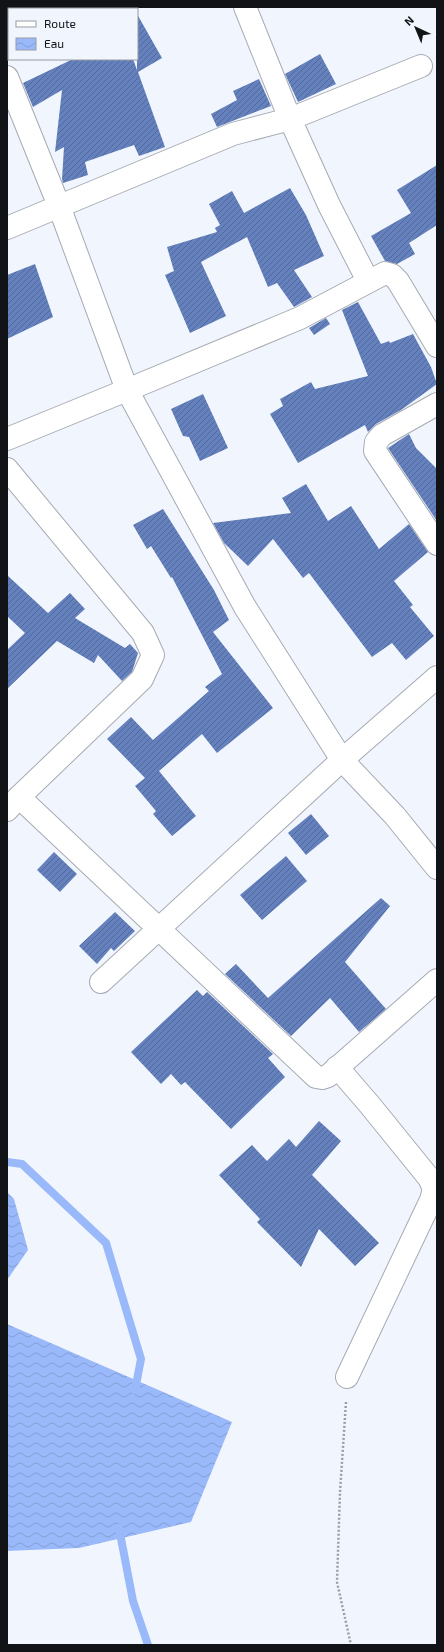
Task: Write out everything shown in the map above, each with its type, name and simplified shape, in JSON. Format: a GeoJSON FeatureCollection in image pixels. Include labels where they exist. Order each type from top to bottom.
{"type":"FeatureCollection","features":[{"type":"Feature","properties":{"kind":"street"},"geometry":{"type":"LineString","coordinates":[[245,7],[290,119],[329,205],[368,281]]}},
{"type":"Feature","properties":{"kind":"street"},"geometry":{"type":"LineString","coordinates":[[7,228],[233,134],[290,119],[421,66]]}},
{"type":"Feature","properties":{"kind":"street"},"geometry":{"type":"LineString","coordinates":[[7,77],[59,206],[127,390],[245,607],[342,760],[395,816],[437,868]]}},
{"type":"Feature","properties":{"kind":"street"},"geometry":{"type":"LineString","coordinates":[[7,439],[300,318],[385,273],[392,275],[398,281],[437,346]]}},
{"type":"Feature","properties":{"kind":"street"},"geometry":{"type":"LineString","coordinates":[[437,404],[382,435],[376,442],[375,451],[437,544]]}},
{"type":"Feature","properties":{"kind":"street"},"geometry":{"type":"LineString","coordinates":[[10,480],[144,633],[153,655],[142,679],[13,804],[159,928],[316,1077],[322,1078],[328,1076],[437,980]]}},
{"type":"Feature","properties":{"kind":"street"},"geometry":{"type":"LineString","coordinates":[[102,982],[342,760],[437,677]]}},
{"type":"Feature","properties":{"kind":"street"},"geometry":{"type":"LineString","coordinates":[[337,1067],[370,1104],[429,1178],[434,1189],[431,1200],[347,1377]]}},
{"type":"Feature","properties":{"kind":"path"},"geometry":{"type":"LineString","coordinates":[[347,1377],[340,1492],[337,1582],[351,1645]]}},
{"type":"Feature","properties":{"kind":"water"},"geometry":{"type":"Polygon","coordinates":[[[7,1192],[14,1199],[28,1250],[7,1280],[7,1192]]]}},
{"type":"Feature","properties":{"kind":"water"},"geometry":{"type":"Polygon","coordinates":[[[7,1324],[232,1422],[191,1522],[79,1548],[7,1551],[7,1324]]]}},
{"type":"Feature","properties":{"kind":"building"},"geometry":{"type":"Polygon","coordinates":[[[138,16],[162,58],[138,72],[165,147],[139,156],[134,145],[85,162],[88,175],[63,183],[64,147],[55,152],[62,90],[33,107],[23,83],[71,60],[133,60],[137,70],[138,16]]]}},
{"type":"Feature","properties":{"kind":"building"},"geometry":{"type":"Polygon","coordinates":[[[320,54],[336,84],[298,102],[285,74],[320,54]]]}},
{"type":"Feature","properties":{"kind":"building"},"geometry":{"type":"Polygon","coordinates":[[[259,79],[271,106],[217,127],[211,114],[237,100],[233,91],[259,79]]]}},
{"type":"Feature","properties":{"kind":"building"},"geometry":{"type":"Polygon","coordinates":[[[437,165],[437,225],[409,243],[415,254],[397,264],[385,261],[371,236],[411,213],[397,190],[437,165]]]}},
{"type":"Feature","properties":{"kind":"building"},"geometry":{"type":"Polygon","coordinates":[[[290,188],[306,215],[324,256],[294,270],[312,297],[294,307],[277,283],[268,287],[247,237],[201,262],[226,316],[190,333],[165,275],[174,271],[167,247],[217,232],[215,228],[220,225],[209,204],[232,191],[244,213],[290,188]]]}},
{"type":"Feature","properties":{"kind":"building"},"geometry":{"type":"Polygon","coordinates":[[[35,264],[53,317],[7,339],[7,275],[35,264]]]}},
{"type":"Feature","properties":{"kind":"building"},"geometry":{"type":"Polygon","coordinates":[[[358,302],[381,344],[389,341],[390,343],[413,334],[431,367],[437,384],[401,410],[376,424],[368,432],[365,425],[298,463],[270,414],[283,406],[280,399],[311,382],[315,389],[368,376],[342,310],[358,302]]]}},
{"type":"Feature","properties":{"kind":"building"},"geometry":{"type":"Polygon","coordinates":[[[326,318],[330,324],[314,335],[309,328],[326,318]]]}},
{"type":"Feature","properties":{"kind":"building"},"geometry":{"type":"Polygon","coordinates":[[[203,394],[228,448],[200,461],[189,437],[183,436],[171,409],[203,394]]]}},
{"type":"Feature","properties":{"kind":"building"},"geometry":{"type":"Polygon","coordinates":[[[409,434],[416,448],[437,469],[437,521],[388,448],[409,434]]]}},
{"type":"Feature","properties":{"kind":"building"},"geometry":{"type":"Polygon","coordinates":[[[306,484],[328,521],[351,506],[379,549],[409,524],[428,552],[394,581],[413,605],[410,607],[434,636],[406,660],[392,643],[372,657],[309,573],[303,578],[273,539],[248,566],[224,543],[213,523],[291,513],[282,498],[306,484]]]}},
{"type":"Feature","properties":{"kind":"building"},"geometry":{"type":"Polygon","coordinates":[[[163,509],[214,590],[229,620],[213,632],[273,708],[217,753],[202,734],[159,771],[196,816],[172,836],[153,814],[156,811],[135,786],[145,778],[107,739],[131,717],[153,740],[209,691],[205,687],[222,674],[172,577],[171,578],[151,546],[147,549],[133,525],[163,509]]]}},
{"type":"Feature","properties":{"kind":"building"},"geometry":{"type":"Polygon","coordinates":[[[7,575],[48,613],[70,593],[85,609],[75,618],[125,648],[130,644],[138,653],[132,672],[122,681],[98,655],[94,663],[57,641],[7,689],[7,650],[25,633],[7,616],[7,575]]]}},
{"type":"Feature","properties":{"kind":"building"},"geometry":{"type":"Polygon","coordinates":[[[311,814],[329,836],[306,855],[288,833],[311,814]]]}},
{"type":"Feature","properties":{"kind":"building"},"geometry":{"type":"Polygon","coordinates":[[[54,852],[77,874],[60,892],[37,870],[54,852]]]}},
{"type":"Feature","properties":{"kind":"building"},"geometry":{"type":"Polygon","coordinates":[[[286,856],[307,881],[262,920],[240,895],[286,856]]]}},
{"type":"Feature","properties":{"kind":"building"},"geometry":{"type":"Polygon","coordinates":[[[381,898],[390,906],[345,962],[386,1009],[359,1032],[330,998],[291,1036],[225,974],[236,964],[268,998],[381,898]]]}},
{"type":"Feature","properties":{"kind":"building"},"geometry":{"type":"Polygon","coordinates":[[[115,912],[135,931],[114,951],[111,948],[97,964],[79,946],[115,912]]]}},
{"type":"Feature","properties":{"kind":"building"},"geometry":{"type":"Polygon","coordinates":[[[197,990],[203,996],[207,992],[273,1054],[268,1058],[285,1077],[231,1129],[185,1082],[181,1085],[171,1074],[161,1084],[131,1052],[197,990]]]}},
{"type":"Feature","properties":{"kind":"building"},"geometry":{"type":"Polygon","coordinates":[[[319,1121],[341,1141],[312,1175],[379,1243],[355,1266],[319,1229],[301,1267],[257,1222],[260,1219],[219,1175],[252,1145],[267,1161],[289,1139],[296,1147],[319,1121]]]}},
{"type":"Feature","properties":{"kind":"waterway"},"geometry":{"type":"LineString","coordinates":[[7,1162],[22,1164],[106,1243],[141,1359],[135,1390]]}},
{"type":"Feature","properties":{"kind":"waterway"},"geometry":{"type":"LineString","coordinates":[[119,1528],[133,1601],[148,1645]]}}]}
